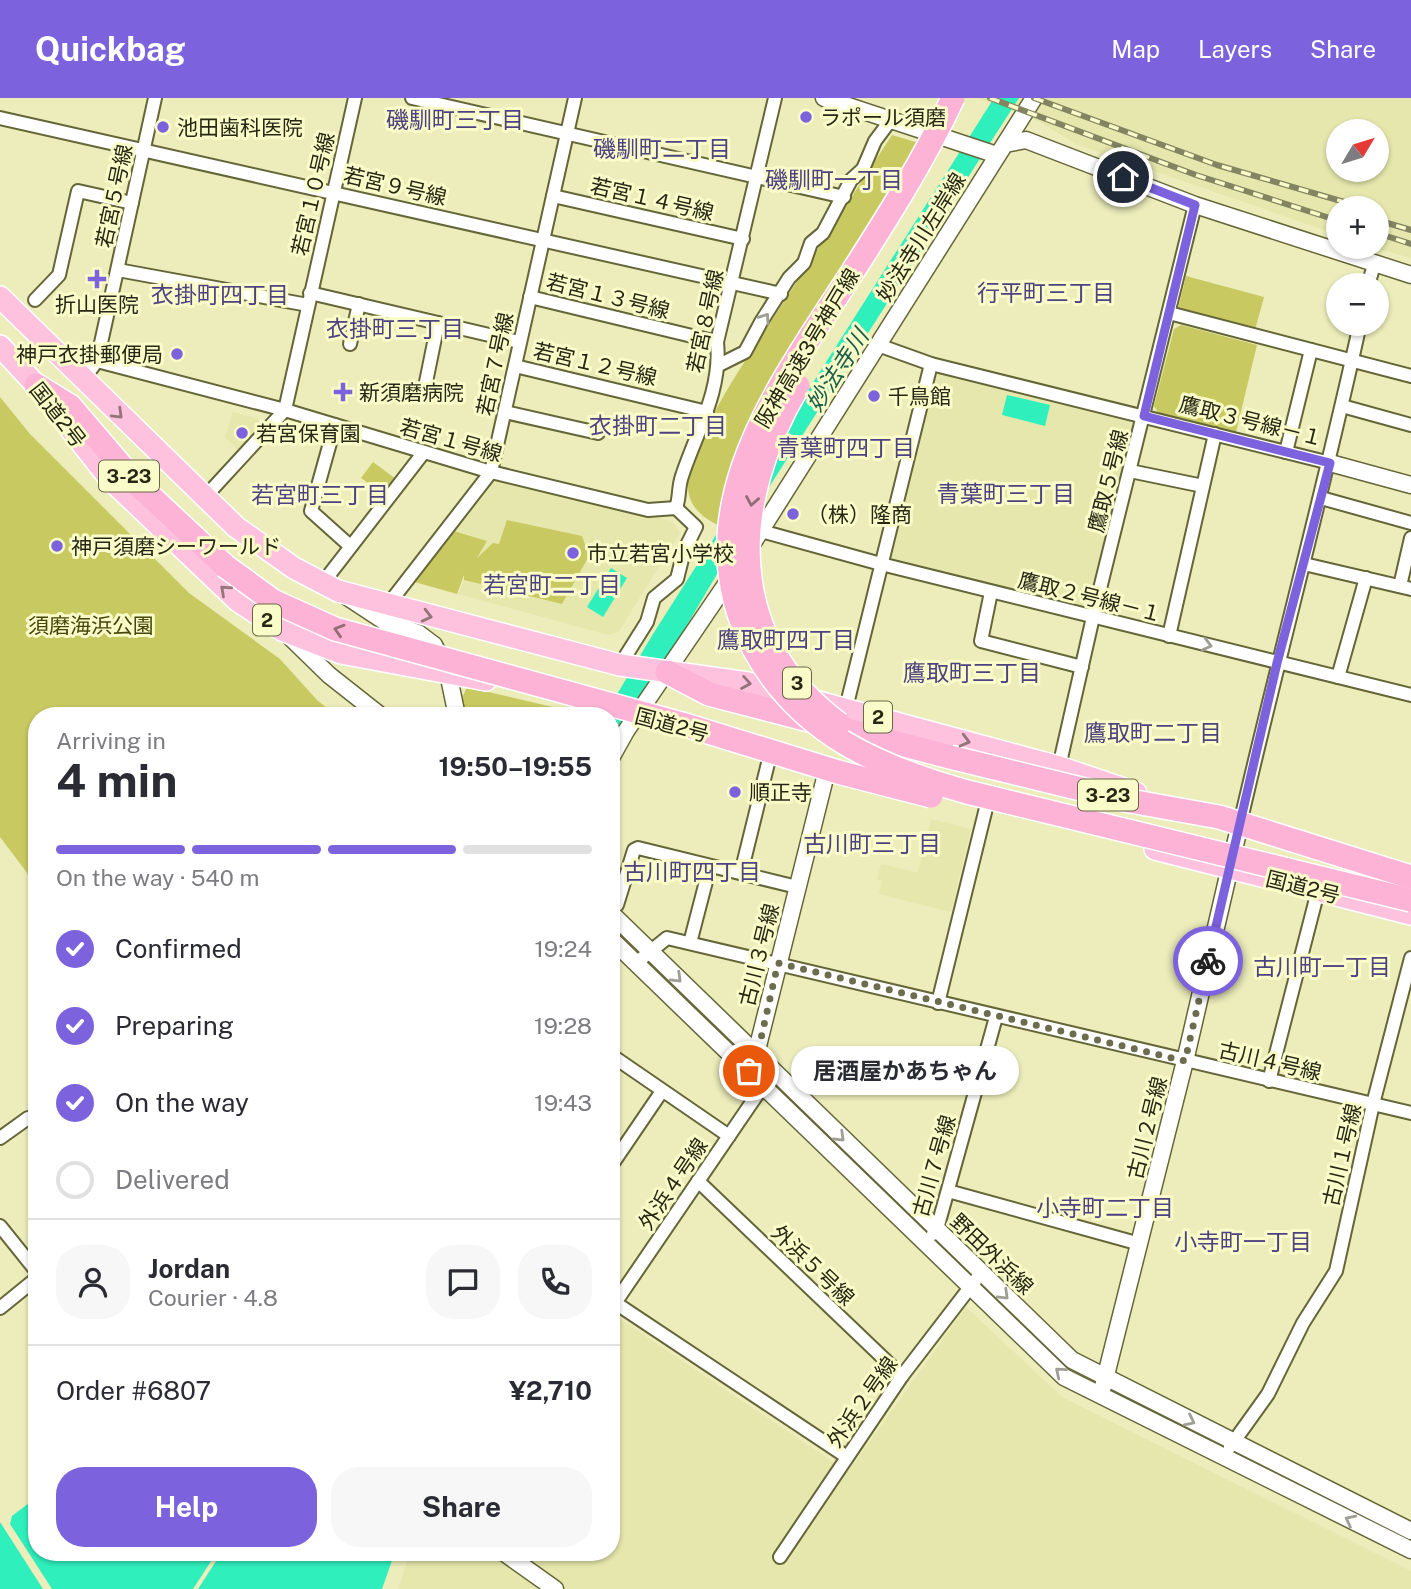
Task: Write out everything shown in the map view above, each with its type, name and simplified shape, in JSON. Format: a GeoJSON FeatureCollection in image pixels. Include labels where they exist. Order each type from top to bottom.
{"type":"FeatureCollection","features":[{"type":"Feature","properties":{"kind":"highway","name":"阪神高速3号神戸線"},"geometry":{"type":"LineString","coordinates":[[953,98],[915,172],[789,371],[752,443],[731,512],[729,551],[735,598],[749,638],[773,679],[801,712],[854,751],[898,771],[941,785],[1411,900]]}},
{"type":"Feature","properties":{"kind":"highway","name":"阪神高速3号神戸線"},"geometry":{"type":"LineString","coordinates":[[970,98],[923,188],[793,395],[765,452],[750,504],[747,547],[750,584],[772,647],[795,681],[822,710],[852,733],[886,750],[970,777],[1411,885]]}},
{"type":"Feature","properties":{"kind":"highway","name":"国道2号"},"geometry":{"type":"LineString","coordinates":[[0,297],[205,497],[262,546],[330,587],[387,606],[620,664],[748,682],[1059,767],[1239,828],[1411,869]]}},
{"type":"Feature","properties":{"kind":"highway","name":"国道2号"},"geometry":{"type":"LineString","coordinates":[[0,346],[36,385],[58,417],[133,504],[237,601],[282,630],[341,653],[525,688],[601,707]]}},
{"type":"Feature","properties":{"kind":"highway","name":"3-23"},"geometry":{"type":"LineString","coordinates":[[36,385],[70,406],[134,481],[225,566],[272,601],[335,629],[620,707]]}},
{"type":"Feature","properties":{"kind":"highway","name":"3-23"},"geometry":{"type":"LineString","coordinates":[[667,672],[709,694],[1130,801],[1219,817],[1411,877]]}},
{"type":"Feature","properties":{"kind":"highway","name":"3-23"},"geometry":{"type":"LineString","coordinates":[[620,707],[838,772],[969,806],[1089,832],[1140,833]]}},
{"type":"Feature","properties":{"kind":"highway","name":"国道2号"},"geometry":{"type":"LineString","coordinates":[[620,712],[1411,914]]}},
{"type":"Feature","properties":{"kind":"street","name":"若宮５号線"},"geometry":{"type":"LineString","coordinates":[[83,380],[97,361],[155,98]]}},
{"type":"Feature","properties":{"kind":"street","name":"若宮１０号線"},"geometry":{"type":"LineString","coordinates":[[285,410],[355,98]]}},
{"type":"Feature","properties":{"kind":"street"},"geometry":{"type":"LineString","coordinates":[[412,98],[567,131],[844,197]]}},
{"type":"Feature","properties":{"kind":"street","name":"若宮７号線"},"geometry":{"type":"LineString","coordinates":[[387,606],[491,472],[575,98]]}},
{"type":"Feature","properties":{"kind":"street","name":"若宮８号線"},"geometry":{"type":"LineString","coordinates":[[676,508],[680,498],[681,478],[707,411],[719,365],[717,342],[759,175],[775,98]]}},
{"type":"Feature","properties":{"kind":"street"},"geometry":{"type":"LineString","coordinates":[[824,98],[962,144],[996,150],[1026,139],[1195,205],[1411,275]]}},
{"type":"Feature","properties":{"kind":"street","name":"妙法寺川左岸線"},"geometry":{"type":"LineString","coordinates":[[620,743],[757,538],[996,150],[1034,98]]}},
{"type":"Feature","properties":{"kind":"street","name":"若宮９号線"},"geometry":{"type":"LineString","coordinates":[[0,118],[781,294]]}},
{"type":"Feature","properties":{"kind":"street"},"geometry":{"type":"LineString","coordinates":[[719,365],[745,352],[789,278],[804,263],[811,243],[822,233],[851,180],[863,169],[876,141],[890,121]]}},
{"type":"Feature","properties":{"kind":"street"},"geometry":{"type":"LineString","coordinates":[[35,300],[59,275],[78,191],[132,203]]}},
{"type":"Feature","properties":{"kind":"street","name":"若宮１４号線"},"geometry":{"type":"LineString","coordinates":[[553,196],[743,239]]}},
{"type":"Feature","properties":{"kind":"street","name":"鷹取５号線"},"geometry":{"type":"LineString","coordinates":[[1059,767],[1093,617],[1195,205]]}},
{"type":"Feature","properties":{"kind":"street"},"geometry":{"type":"LineString","coordinates":[[1372,273],[1375,262]]}},
{"type":"Feature","properties":{"kind":"street","name":"若宮１２号線"},"geometry":{"type":"LineString","coordinates":[[118,270],[359,304],[519,342]]}},
{"type":"Feature","properties":{"kind":"street","name":"若宮１３号線"},"geometry":{"type":"LineString","coordinates":[[530,297],[717,342]]}},
{"type":"Feature","properties":{"kind":"street"},"geometry":{"type":"LineString","coordinates":[[350,344],[359,304]]}},
{"type":"Feature","properties":{"kind":"street"},"geometry":{"type":"LineString","coordinates":[[1168,313],[1411,376]]}},
{"type":"Feature","properties":{"kind":"street"},"geometry":{"type":"LineString","coordinates":[[425,387],[438,323]]}},
{"type":"Feature","properties":{"kind":"street"},"geometry":{"type":"LineString","coordinates":[[1239,828],[1277,663],[1330,463],[1357,336]]}},
{"type":"Feature","properties":{"kind":"street","name":"鷹取３号線－１"},"geometry":{"type":"LineString","coordinates":[[878,345],[931,364],[1411,485]]}},
{"type":"Feature","properties":{"kind":"street"},"geometry":{"type":"LineString","coordinates":[[1286,452],[1311,350]]}},
{"type":"Feature","properties":{"kind":"street","name":"若宮１号線"},"geometry":{"type":"LineString","coordinates":[[97,361],[285,410],[491,472],[648,510],[676,508]]}},
{"type":"Feature","properties":{"kind":"street"},"geometry":{"type":"LineString","coordinates":[[846,708],[931,364]]}},
{"type":"Feature","properties":{"kind":"street","name":"若宮１２号線"},"geometry":{"type":"LineString","coordinates":[[515,366],[707,411]]}},
{"type":"Feature","properties":{"kind":"street"},"geometry":{"type":"LineString","coordinates":[[1342,406],[1411,425]]}},
{"type":"Feature","properties":{"kind":"street"},"geometry":{"type":"LineString","coordinates":[[205,497],[285,410]]}},
{"type":"Feature","properties":{"kind":"street"},"geometry":{"type":"LineString","coordinates":[[505,412],[598,433]]}},
{"type":"Feature","properties":{"kind":"street"},"geometry":{"type":"LineString","coordinates":[[335,425],[311,511],[349,545]]}},
{"type":"Feature","properties":{"kind":"street"},"geometry":{"type":"LineString","coordinates":[[1169,636],[1215,434]]}},
{"type":"Feature","properties":{"kind":"street"},"geometry":{"type":"LineString","coordinates":[[424,452],[349,545],[330,587],[384,621],[418,633],[434,645],[448,673],[455,707]]}},
{"type":"Feature","properties":{"kind":"street"},"geometry":{"type":"LineString","coordinates":[[1130,471],[1203,486]]}},
{"type":"Feature","properties":{"kind":"street"},"geometry":{"type":"LineString","coordinates":[[1321,498],[1411,523]]}},
{"type":"Feature","properties":{"kind":"street"},"geometry":{"type":"LineString","coordinates":[[620,664],[647,622],[654,598],[677,579],[684,551],[694,535],[696,527],[691,519],[676,508]]}},
{"type":"Feature","properties":{"kind":"street"},"geometry":{"type":"LineString","coordinates":[[757,538],[764,607],[775,636],[799,674]]}},
{"type":"Feature","properties":{"kind":"street","name":"鷹取２号線－１"},"geometry":{"type":"LineString","coordinates":[[757,538],[881,564],[1411,695]]}},
{"type":"Feature","properties":{"kind":"street"},"geometry":{"type":"LineString","coordinates":[[1304,564],[1405,587],[1411,538]]}},
{"type":"Feature","properties":{"kind":"street"},"geometry":{"type":"LineString","coordinates":[[1338,677],[1366,578]]}},
{"type":"Feature","properties":{"kind":"street"},"geometry":{"type":"LineString","coordinates":[[990,592],[981,641],[1082,667]]}},
{"type":"Feature","properties":{"kind":"street"},"geometry":{"type":"LineString","coordinates":[[282,630],[329,675],[370,707]]}},
{"type":"Feature","properties":{"kind":"street"},"geometry":{"type":"LineString","coordinates":[[741,873],[771,751]]}},
{"type":"Feature","properties":{"kind":"street","name":"古川３号線"},"geometry":{"type":"LineString","coordinates":[[753,1063],[828,766]]}},
{"type":"Feature","properties":{"kind":"street"},"geometry":{"type":"LineString","coordinates":[[938,1003],[987,804]]}},
{"type":"Feature","properties":{"kind":"street","name":"古川２号線"},"geometry":{"type":"LineString","coordinates":[[1099,1396],[1106,1380],[1140,1244],[1239,828]]}},
{"type":"Feature","properties":{"kind":"street"},"geometry":{"type":"LineString","coordinates":[[620,891],[634,850],[638,848],[797,887]]}},
{"type":"Feature","properties":{"kind":"street"},"geometry":{"type":"LineString","coordinates":[[690,943],[710,866]]}},
{"type":"Feature","properties":{"kind":"street"},"geometry":{"type":"LineString","coordinates":[[1269,1081],[1318,891]]}},
{"type":"Feature","properties":{"kind":"street","name":"野田外浜線"},"geometry":{"type":"LineString","coordinates":[[620,916],[753,1063],[763,1086],[925,1242],[976,1279],[1072,1360],[1106,1380],[1234,1441],[1411,1531]]}},
{"type":"Feature","properties":{"kind":"street","name":"古川４号線"},"geometry":{"type":"LineString","coordinates":[[636,963],[667,938],[1411,1113]]}},
{"type":"Feature","properties":{"kind":"street","name":"野田外浜線"},"geometry":{"type":"LineString","coordinates":[[620,948],[937,1229],[976,1279],[1064,1377],[1411,1550]]}},
{"type":"Feature","properties":{"kind":"street","name":"古川１号線"},"geometry":{"type":"LineString","coordinates":[[1222,1456],[1268,1394],[1304,1322],[1336,1271],[1373,1104],[1411,958]]}},
{"type":"Feature","properties":{"kind":"street","name":"古川７号線"},"geometry":{"type":"LineString","coordinates":[[925,1242],[937,1229],[996,1017]]}},
{"type":"Feature","properties":{"kind":"street"},"geometry":{"type":"LineString","coordinates":[[620,1061],[729,1136]]}},
{"type":"Feature","properties":{"kind":"street","name":"外浜４号線"},"geometry":{"type":"LineString","coordinates":[[620,1292],[763,1086]]}},
{"type":"Feature","properties":{"kind":"street"},"geometry":{"type":"LineString","coordinates":[[620,1153],[662,1091]]}},
{"type":"Feature","properties":{"kind":"street"},"geometry":{"type":"LineString","coordinates":[[0,1138],[28,1118]]}},
{"type":"Feature","properties":{"kind":"street","name":"外浜５号線"},"geometry":{"type":"LineString","coordinates":[[698,1181],[902,1376]]}},
{"type":"Feature","properties":{"kind":"street"},"geometry":{"type":"LineString","coordinates":[[948,1191],[1140,1244]]}},
{"type":"Feature","properties":{"kind":"street"},"geometry":{"type":"LineString","coordinates":[[0,1226],[28,1261]]}},
{"type":"Feature","properties":{"kind":"street","name":"外浜２号線"},"geometry":{"type":"LineString","coordinates":[[780,1557],[902,1376],[976,1279]]}},
{"type":"Feature","properties":{"kind":"street"},"geometry":{"type":"LineString","coordinates":[[0,1308],[28,1285]]}},
{"type":"Feature","properties":{"kind":"street"},"geometry":{"type":"LineString","coordinates":[[620,1307],[847,1457]]}},
{"type":"Feature","properties":{"kind":"street"},"geometry":{"type":"LineString","coordinates":[[516,1561],[555,1589]]}},
{"type":"Feature","properties":{"kind":"shaded area"},"geometry":{"type":"Polygon","coordinates":[[[976,98],[1411,98],[1411,258],[1389,252],[1389,196],[1326,196],[1326,231],[1076,144],[1038,121],[976,98]]]}},
{"type":"Feature","properties":{"kind":"shaded area"},"geometry":{"type":"Polygon","coordinates":[[[942,373],[1128,420],[1133,427],[1088,602],[1081,606],[891,561],[934,377],[942,373]]]}},
{"type":"Feature","properties":{"kind":"shaded area","name":"若宮保育園"},"geometry":{"type":"Polygon","coordinates":[[[233,412],[259,419],[261,429],[239,451],[225,437],[233,412]]]}},
{"type":"Feature","properties":{"kind":"shaded area","name":"市立若宮小学校"},"geometry":{"type":"Polygon","coordinates":[[[495,479],[672,521],[680,533],[619,631],[609,635],[458,594],[471,565],[487,541],[455,530],[495,479]]]}},
{"type":"Feature","properties":{"kind":"shaded area"},"geometry":{"type":"Polygon","coordinates":[[[931,819],[971,829],[951,912],[879,894],[882,881],[877,879],[881,864],[918,873],[931,819]]]}},
{"type":"Feature","properties":{"kind":"shaded area"},"geometry":{"type":"Polygon","coordinates":[[[966,1307],[1062,1397],[1411,1571],[1411,1589],[398,1589],[407,1561],[620,1561],[620,1319],[848,1472],[966,1307]]]}},
{"type":"Feature","properties":{"kind":"green space"},"geometry":{"type":"Polygon","coordinates":[[[892,135],[919,143],[755,410],[731,466],[720,526],[698,512],[689,495],[690,469],[698,446],[726,392],[892,135]]]}},
{"type":"Feature","properties":{"kind":"green space"},"geometry":{"type":"Polygon","coordinates":[[[1186,276],[1264,297],[1255,330],[1178,309],[1186,276]]]}},
{"type":"Feature","properties":{"kind":"green space"},"geometry":{"type":"Polygon","coordinates":[[[1181,325],[1257,345],[1236,432],[1159,414],[1154,406],[1174,329],[1181,325]]]}},
{"type":"Feature","properties":{"kind":"green space","name":"須磨海浜公園"},"geometry":{"type":"Polygon","coordinates":[[[0,397],[30,434],[189,593],[280,659],[326,707],[28,707],[28,874],[0,837],[0,397]]]}},
{"type":"Feature","properties":{"kind":"green space"},"geometry":{"type":"Polygon","coordinates":[[[373,462],[396,479],[385,495],[361,478],[373,462]]]}},
{"type":"Feature","properties":{"kind":"green space"},"geometry":{"type":"Polygon","coordinates":[[[507,520],[582,536],[589,556],[562,604],[464,580],[464,575],[457,594],[411,581],[454,531],[487,541],[477,558],[493,543],[499,544],[507,520]]]}},
{"type":"Feature","properties":{"kind":"green space"},"geometry":{"type":"Polygon","coordinates":[[[467,687],[553,707],[463,707],[461,700],[467,687]]]}},
{"type":"Feature","properties":{"kind":"water","name":"妙法寺川"},"geometry":{"type":"Polygon","coordinates":[[[994,98],[1019,98],[760,501],[677,642],[620,727],[620,707],[609,707],[994,98]]]}},
{"type":"Feature","properties":{"kind":"water"},"geometry":{"type":"Polygon","coordinates":[[[1007,395],[1050,405],[1045,426],[1002,415],[1007,395]]]}},
{"type":"Feature","properties":{"kind":"water"},"geometry":{"type":"Polygon","coordinates":[[[611,568],[627,578],[603,617],[587,607],[611,568]]]}},
{"type":"Feature","properties":{"kind":"water"},"geometry":{"type":"Polygon","coordinates":[[[28,1504],[28,1552],[10,1524],[12,1516],[28,1504]]]}},
{"type":"Feature","properties":{"kind":"water"},"geometry":{"type":"Polygon","coordinates":[[[0,1522],[43,1589],[0,1589],[0,1522]]]}},
{"type":"Feature","properties":{"kind":"water"},"geometry":{"type":"Polygon","coordinates":[[[34,1561],[211,1561],[193,1589],[52,1589],[34,1561]]]}},
{"type":"Feature","properties":{"kind":"water"},"geometry":{"type":"Polygon","coordinates":[[[216,1561],[392,1561],[382,1589],[198,1589],[216,1561]]]}},
{"type":"Feature","properties":{"kind":"railway"},"geometry":{"type":"LineString","coordinates":[[990,98],[1196,175],[1326,217]]}},
{"type":"Feature","properties":{"kind":"railway"},"geometry":{"type":"LineString","coordinates":[[1034,98],[1217,165],[1326,197]]}},
{"type":"Feature","properties":{"kind":"railway"},"geometry":{"type":"LineString","coordinates":[[1389,224],[1411,230]]}},
{"type":"Feature","properties":{"kind":"railway"},"geometry":{"type":"LineString","coordinates":[[1389,237],[1411,244]]}},
{"type":"Feature","properties":{"kind":"way so far"},"geometry":{"type":"LineString","coordinates":[[749,1071],[757,1056],[778,963],[1185,1061],[1208,961]]}},
{"type":"Feature","properties":{"kind":"place","name":"ラポール須磨"},"geometry":{"type":"Point","coordinates":[806,117]}},
{"type":"Feature","properties":{"kind":"place","name":"池田歯科医院"},"geometry":{"type":"Point","coordinates":[163,127]}},
{"type":"Feature","properties":{"kind":"place","name":"折山医院"},"geometry":{"type":"Point","coordinates":[97,279]}},
{"type":"Feature","properties":{"kind":"place","name":"神戸衣掛郵便局"},"geometry":{"type":"Point","coordinates":[177,354]}},
{"type":"Feature","properties":{"kind":"place","name":"新須磨病院"},"geometry":{"type":"Point","coordinates":[343,392]}},
{"type":"Feature","properties":{"kind":"place","name":"千鳥館"},"geometry":{"type":"Point","coordinates":[874,396]}},
{"type":"Feature","properties":{"kind":"place","name":"若宮保育園"},"geometry":{"type":"Point","coordinates":[242,433]}},
{"type":"Feature","properties":{"kind":"place","name":"（株）隆商"},"geometry":{"type":"Point","coordinates":[793,514]}},
{"type":"Feature","properties":{"kind":"place","name":"神戸須磨シーワールド"},"geometry":{"type":"Point","coordinates":[57,546]}},
{"type":"Feature","properties":{"kind":"place","name":"市立若宮小学校"},"geometry":{"type":"Point","coordinates":[573,553]}},
{"type":"Feature","properties":{"kind":"place","name":"順正寺"},"geometry":{"type":"Point","coordinates":[735,792]}},
{"type":"Feature","properties":{"kind":"place","name":"居酒屋かあちゃん"},"geometry":{"type":"Point","coordinates":[749,1071]}},
{"type":"Feature","properties":{"kind":"district","name":"磯馴町三丁目"},"geometry":{"type":"Point","coordinates":[455,119]}},
{"type":"Feature","properties":{"kind":"district","name":"磯馴町二丁目"},"geometry":{"type":"Point","coordinates":[662,148]}},
{"type":"Feature","properties":{"kind":"district","name":"磯馴町一丁目"},"geometry":{"type":"Point","coordinates":[834,179]}},
{"type":"Feature","properties":{"kind":"district","name":"行平町三丁目"},"geometry":{"type":"Point","coordinates":[1046,292]}},
{"type":"Feature","properties":{"kind":"district","name":"衣掛町四丁目"},"geometry":{"type":"Point","coordinates":[220,294]}},
{"type":"Feature","properties":{"kind":"district","name":"衣掛町三丁目"},"geometry":{"type":"Point","coordinates":[395,328]}},
{"type":"Feature","properties":{"kind":"district","name":"衣掛町二丁目"},"geometry":{"type":"Point","coordinates":[658,425]}},
{"type":"Feature","properties":{"kind":"district","name":"青葉町四丁目"},"geometry":{"type":"Point","coordinates":[846,447]}},
{"type":"Feature","properties":{"kind":"district","name":"青葉町三丁目"},"geometry":{"type":"Point","coordinates":[1006,493]}},
{"type":"Feature","properties":{"kind":"district","name":"若宮町三丁目"},"geometry":{"type":"Point","coordinates":[320,494]}},
{"type":"Feature","properties":{"kind":"district","name":"若宮町二丁目"},"geometry":{"type":"Point","coordinates":[552,584]}},
{"type":"Feature","properties":{"kind":"district","name":"鷹取町四丁目"},"geometry":{"type":"Point","coordinates":[786,639]}},
{"type":"Feature","properties":{"kind":"district","name":"鷹取町三丁目"},"geometry":{"type":"Point","coordinates":[972,672]}},
{"type":"Feature","properties":{"kind":"district","name":"鷹取町二丁目"},"geometry":{"type":"Point","coordinates":[1153,732]}},
{"type":"Feature","properties":{"kind":"district","name":"古川町三丁目"},"geometry":{"type":"Point","coordinates":[872,843]}},
{"type":"Feature","properties":{"kind":"district","name":"古川町四丁目"},"geometry":{"type":"Point","coordinates":[692,871]}},
{"type":"Feature","properties":{"kind":"district","name":"古川町一丁目"},"geometry":{"type":"Point","coordinates":[1322,966]}},
{"type":"Feature","properties":{"kind":"district","name":"小寺町二丁目"},"geometry":{"type":"Point","coordinates":[1105,1207]}},
{"type":"Feature","properties":{"kind":"district","name":"小寺町一丁目"},"geometry":{"type":"Point","coordinates":[1243,1241]}},
{"type":"Feature","properties":{"kind":"route"},"geometry":{"type":"LineString","coordinates":[[1123,177],[1195,205],[1144,416],[1330,463],[1277,663],[1208,961]]}}]}
